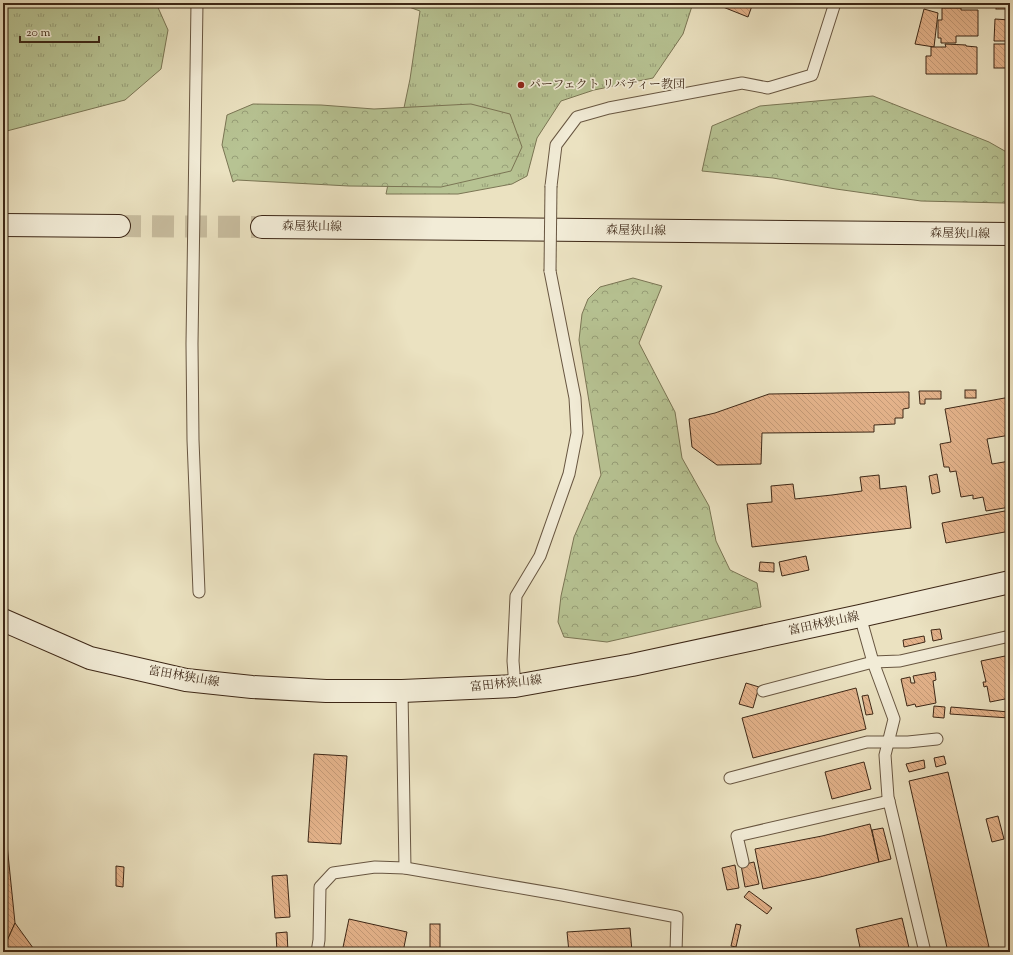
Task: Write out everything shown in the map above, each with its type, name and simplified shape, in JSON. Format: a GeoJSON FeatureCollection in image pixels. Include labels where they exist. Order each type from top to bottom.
{"type":"FeatureCollection","features":[{"type":"Feature","properties":{"kind":"main road"},"geometry":{"type":"LineString","coordinates":[[3,225],[118,226]]}},
{"type":"Feature","properties":{"kind":"main road","name":"森屋狭山線"},"geometry":{"type":"LineString","coordinates":[[262,227],[1010,234]]}},
{"type":"Feature","properties":{"kind":"main road","name":"富田林狭山線"},"geometry":{"type":"LineString","coordinates":[[3,620],[90,658],[186,680],[259,687],[326,691],[402,691],[515,686],[632,665],[1010,582]]}},
{"type":"Feature","properties":{"kind":"lane"},"geometry":{"type":"LineString","coordinates":[[197,3],[192,344],[193,440],[199,592]]}},
{"type":"Feature","properties":{"kind":"lane"},"geometry":{"type":"LineString","coordinates":[[515,686],[513,661],[516,596],[540,556],[569,474],[577,433],[575,398],[550,271],[550,186],[556,145],[577,117],[609,108],[742,83],[768,88],[812,75],[835,3]]}},
{"type":"Feature","properties":{"kind":"lane"},"geometry":{"type":"LineString","coordinates":[[860,616],[873,662],[894,719],[885,755],[888,801],[925,952]]}},
{"type":"Feature","properties":{"kind":"lane"},"geometry":{"type":"LineString","coordinates":[[763,691],[873,662],[900,661],[1010,636]]}},
{"type":"Feature","properties":{"kind":"lane"},"geometry":{"type":"LineString","coordinates":[[402,691],[405,868]]}},
{"type":"Feature","properties":{"kind":"lane"},"geometry":{"type":"LineString","coordinates":[[730,778],[867,742],[908,742],[937,739]]}},
{"type":"Feature","properties":{"kind":"lane"},"geometry":{"type":"LineString","coordinates":[[743,862],[737,836],[888,801]]}},
{"type":"Feature","properties":{"kind":"lane"},"geometry":{"type":"LineString","coordinates":[[317,952],[319,940],[320,888],[332,873],[375,867],[405,868],[562,895],[677,917],[676,952]]}},
{"type":"Feature","properties":{"kind":"green space"},"geometry":{"type":"Polygon","coordinates":[[[3,3],[156,3],[168,30],[161,69],[125,100],[3,132],[3,3]]]}},
{"type":"Feature","properties":{"kind":"green space"},"geometry":{"type":"Polygon","coordinates":[[[398,3],[693,3],[683,34],[653,78],[594,90],[561,101],[537,138],[527,176],[512,184],[458,194],[386,194],[410,79],[420,11],[398,3]]]}},
{"type":"Feature","properties":{"kind":"green space"},"geometry":{"type":"Polygon","coordinates":[[[873,96],[989,142],[1010,154],[1010,199],[1005,203],[921,201],[773,178],[702,171],[712,126],[760,106],[873,96]]]}},
{"type":"Feature","properties":{"kind":"green space"},"geometry":{"type":"Polygon","coordinates":[[[253,104],[321,105],[374,109],[471,104],[510,114],[522,147],[511,171],[441,187],[349,186],[237,180],[233,182],[222,145],[227,115],[253,104]]]}},
{"type":"Feature","properties":{"kind":"green space"},"geometry":{"type":"Polygon","coordinates":[[[633,278],[662,286],[639,343],[675,412],[682,458],[709,506],[716,541],[730,570],[757,583],[761,607],[607,642],[564,637],[558,622],[561,596],[574,537],[601,475],[579,340],[582,314],[588,299],[600,287],[633,278]]]}},
{"type":"Feature","properties":{"kind":"building"},"geometry":{"type":"Polygon","coordinates":[[[725,3],[753,3],[748,17],[723,7],[725,3]]]}},
{"type":"Feature","properties":{"kind":"building"},"geometry":{"type":"Polygon","coordinates":[[[968,3],[981,3],[981,7],[968,7],[968,3]]]}},
{"type":"Feature","properties":{"kind":"building"},"geometry":{"type":"Polygon","coordinates":[[[996,3],[1010,3],[1010,9],[996,9],[996,3]]]}},
{"type":"Feature","properties":{"kind":"building"},"geometry":{"type":"Polygon","coordinates":[[[942,8],[978,10],[978,36],[956,36],[956,43],[941,43],[941,38],[938,38],[938,20],[942,20],[942,8]]]}},
{"type":"Feature","properties":{"kind":"building"},"geometry":{"type":"Polygon","coordinates":[[[924,9],[938,13],[934,47],[915,44],[924,9]]]}},
{"type":"Feature","properties":{"kind":"building"},"geometry":{"type":"Polygon","coordinates":[[[995,19],[1010,20],[1010,41],[994,41],[995,19]]]}},
{"type":"Feature","properties":{"kind":"building"},"geometry":{"type":"Polygon","coordinates":[[[945,44],[977,47],[977,74],[926,74],[926,56],[931,56],[931,47],[946,47],[945,44]]]}},
{"type":"Feature","properties":{"kind":"building"},"geometry":{"type":"Polygon","coordinates":[[[994,44],[1010,44],[1010,68],[994,68],[994,44]]]}},
{"type":"Feature","properties":{"kind":"building"},"geometry":{"type":"Polygon","coordinates":[[[965,390],[976,390],[976,398],[965,398],[965,390]]]}},
{"type":"Feature","properties":{"kind":"building"},"geometry":{"type":"Polygon","coordinates":[[[919,391],[941,391],[941,399],[925,399],[925,404],[920,404],[919,391]]]}},
{"type":"Feature","properties":{"kind":"building"},"geometry":{"type":"Polygon","coordinates":[[[909,392],[909,408],[903,409],[903,418],[895,418],[895,424],[874,425],[874,432],[762,433],[761,464],[717,465],[692,447],[689,419],[715,413],[769,394],[909,392]]]}},
{"type":"Feature","properties":{"kind":"building"},"geometry":{"type":"Polygon","coordinates":[[[1010,397],[1010,435],[987,439],[992,464],[1010,461],[1010,507],[986,511],[983,497],[973,499],[973,495],[961,497],[956,471],[950,472],[949,467],[944,467],[940,444],[951,442],[945,409],[1010,397]]]}},
{"type":"Feature","properties":{"kind":"building"},"geometry":{"type":"Polygon","coordinates":[[[937,474],[940,492],[932,494],[929,476],[937,474]]]}},
{"type":"Feature","properties":{"kind":"building"},"geometry":{"type":"Polygon","coordinates":[[[879,475],[880,489],[906,486],[911,528],[752,547],[747,504],[772,502],[771,486],[793,484],[795,499],[862,491],[860,477],[879,475]]]}},
{"type":"Feature","properties":{"kind":"building"},"geometry":{"type":"Polygon","coordinates":[[[1010,510],[1010,531],[946,543],[942,523],[1010,510]]]}},
{"type":"Feature","properties":{"kind":"building"},"geometry":{"type":"Polygon","coordinates":[[[806,556],[809,570],[782,576],[779,562],[806,556]]]}},
{"type":"Feature","properties":{"kind":"building"},"geometry":{"type":"Polygon","coordinates":[[[760,562],[774,563],[774,572],[759,571],[760,562]]]}},
{"type":"Feature","properties":{"kind":"building"},"geometry":{"type":"Polygon","coordinates":[[[940,629],[942,639],[933,641],[931,630],[940,629]]]}},
{"type":"Feature","properties":{"kind":"building"},"geometry":{"type":"Polygon","coordinates":[[[924,636],[925,642],[904,647],[903,640],[924,636]]]}},
{"type":"Feature","properties":{"kind":"building"},"geometry":{"type":"Polygon","coordinates":[[[1010,655],[1010,698],[990,702],[987,686],[984,687],[983,682],[986,682],[981,661],[1010,655]]]}},
{"type":"Feature","properties":{"kind":"building"},"geometry":{"type":"Polygon","coordinates":[[[935,672],[936,680],[933,681],[936,703],[916,707],[915,704],[907,706],[901,679],[910,677],[911,683],[915,683],[913,676],[935,672]]]}},
{"type":"Feature","properties":{"kind":"building"},"geometry":{"type":"Polygon","coordinates":[[[746,683],[759,687],[753,708],[739,704],[746,683]]]}},
{"type":"Feature","properties":{"kind":"building"},"geometry":{"type":"Polygon","coordinates":[[[856,688],[866,729],[753,758],[742,718],[856,688]]]}},
{"type":"Feature","properties":{"kind":"building"},"geometry":{"type":"Polygon","coordinates":[[[868,695],[873,714],[866,715],[862,696],[868,695]]]}},
{"type":"Feature","properties":{"kind":"building"},"geometry":{"type":"Polygon","coordinates":[[[934,706],[945,707],[944,718],[933,717],[934,706]]]}},
{"type":"Feature","properties":{"kind":"building"},"geometry":{"type":"Polygon","coordinates":[[[951,707],[1009,712],[1009,718],[950,714],[951,707]]]}},
{"type":"Feature","properties":{"kind":"building"},"geometry":{"type":"Polygon","coordinates":[[[314,754],[347,756],[341,844],[308,842],[314,754]]]}},
{"type":"Feature","properties":{"kind":"building"},"geometry":{"type":"Polygon","coordinates":[[[944,756],[946,764],[936,767],[934,758],[944,756]]]}},
{"type":"Feature","properties":{"kind":"building"},"geometry":{"type":"Polygon","coordinates":[[[924,760],[925,768],[909,772],[906,764],[924,760]]]}},
{"type":"Feature","properties":{"kind":"building"},"geometry":{"type":"Polygon","coordinates":[[[864,762],[871,789],[832,799],[825,772],[864,762]]]}},
{"type":"Feature","properties":{"kind":"building"},"geometry":{"type":"Polygon","coordinates":[[[948,772],[989,947],[969,952],[948,952],[909,781],[948,772]]]}},
{"type":"Feature","properties":{"kind":"building"},"geometry":{"type":"Polygon","coordinates":[[[3,805],[15,923],[7,941],[3,939],[3,805]]]}},
{"type":"Feature","properties":{"kind":"building"},"geometry":{"type":"Polygon","coordinates":[[[998,816],[1004,839],[992,842],[986,819],[998,816]]]}},
{"type":"Feature","properties":{"kind":"building"},"geometry":{"type":"Polygon","coordinates":[[[870,824],[879,862],[820,877],[763,889],[755,849],[822,836],[870,824]]]}},
{"type":"Feature","properties":{"kind":"building"},"geometry":{"type":"Polygon","coordinates":[[[883,828],[891,859],[879,862],[872,830],[883,828]]]}},
{"type":"Feature","properties":{"kind":"building"},"geometry":{"type":"Polygon","coordinates":[[[754,862],[759,884],[745,887],[741,865],[754,862]]]}},
{"type":"Feature","properties":{"kind":"building"},"geometry":{"type":"Polygon","coordinates":[[[735,865],[739,888],[727,890],[722,868],[735,865]]]}},
{"type":"Feature","properties":{"kind":"building"},"geometry":{"type":"Polygon","coordinates":[[[116,866],[124,867],[123,887],[116,886],[116,866]]]}},
{"type":"Feature","properties":{"kind":"building"},"geometry":{"type":"Polygon","coordinates":[[[287,875],[290,917],[275,918],[272,876],[287,875]]]}},
{"type":"Feature","properties":{"kind":"building"},"geometry":{"type":"Polygon","coordinates":[[[749,891],[772,908],[767,914],[744,897],[749,891]]]}},
{"type":"Feature","properties":{"kind":"building"},"geometry":{"type":"Polygon","coordinates":[[[902,918],[910,952],[861,952],[856,929],[902,918]]]}},
{"type":"Feature","properties":{"kind":"building"},"geometry":{"type":"Polygon","coordinates":[[[349,919],[407,932],[403,952],[342,952],[349,919]]]}},
{"type":"Feature","properties":{"kind":"building"},"geometry":{"type":"Polygon","coordinates":[[[15,923],[36,952],[3,952],[3,939],[7,941],[15,923]]]}},
{"type":"Feature","properties":{"kind":"building"},"geometry":{"type":"Polygon","coordinates":[[[430,924],[440,924],[440,952],[430,952],[430,924]]]}},
{"type":"Feature","properties":{"kind":"building"},"geometry":{"type":"Polygon","coordinates":[[[736,924],[741,925],[736,947],[731,946],[736,924]]]}},
{"type":"Feature","properties":{"kind":"building"},"geometry":{"type":"Polygon","coordinates":[[[630,928],[632,952],[569,952],[567,932],[630,928]]]}},
{"type":"Feature","properties":{"kind":"building"},"geometry":{"type":"Polygon","coordinates":[[[287,932],[288,952],[277,952],[276,933],[287,932]]]}},
{"type":"Feature","properties":{"kind":"tunnel"},"geometry":{"type":"LineString","coordinates":[[119,226],[262,227]]}},
{"type":"Feature","properties":{"kind":"place","name":"パーフェクト リバティー教団"},"geometry":{"type":"Point","coordinates":[521,85]}}]}
